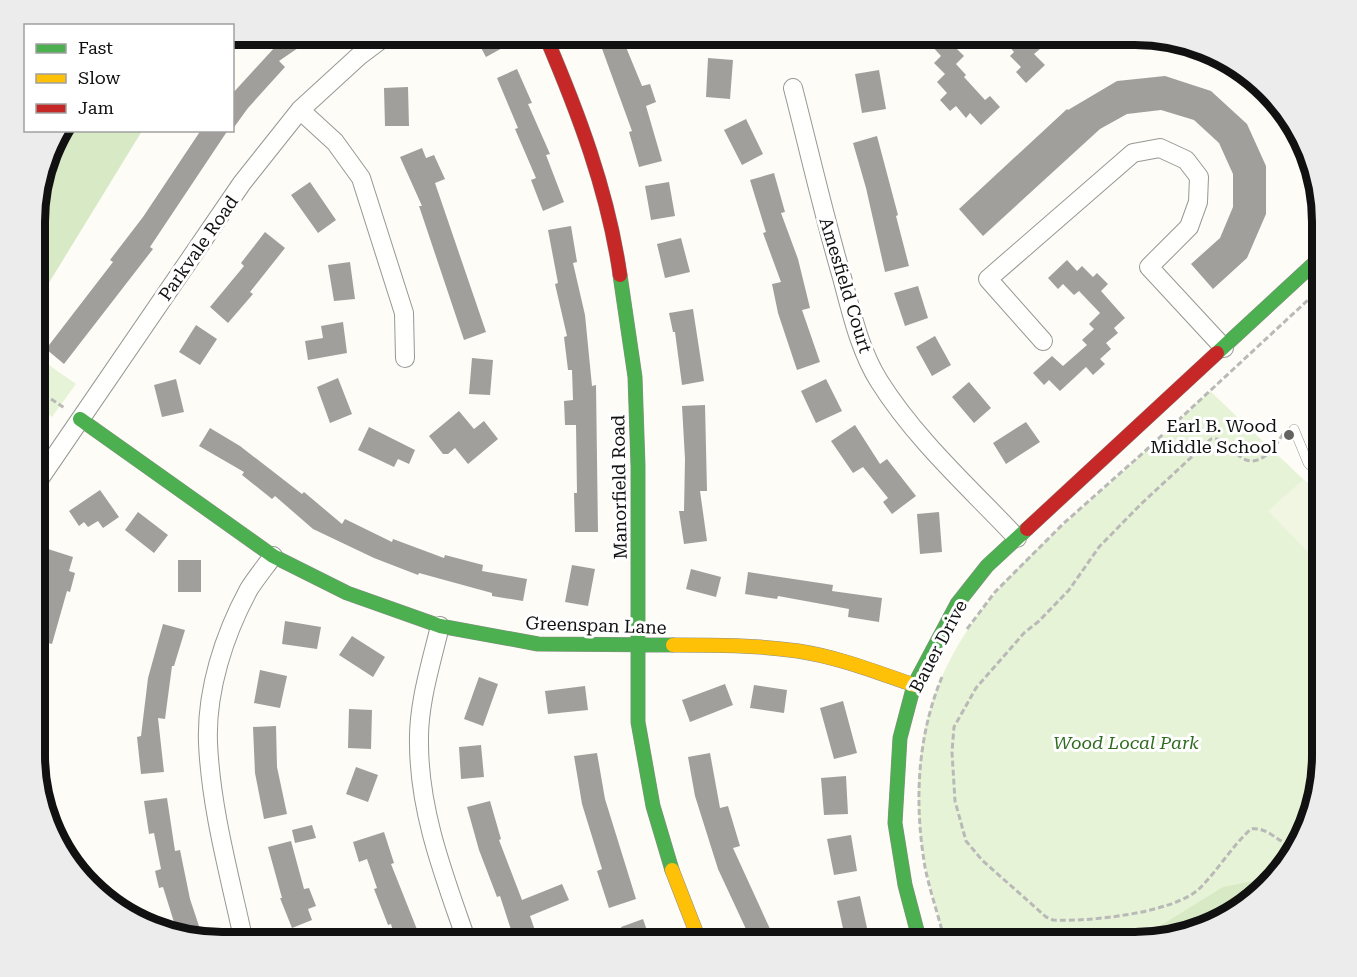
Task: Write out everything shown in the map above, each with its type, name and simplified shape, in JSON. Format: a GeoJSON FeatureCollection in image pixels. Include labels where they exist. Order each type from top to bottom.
{"type":"FeatureCollection","features":[{"type":"Feature","properties":{"kind":"street","name":"Parkvale Road"},"geometry":{"type":"LineString","coordinates":[[45,471],[242,183],[300,110],[373,45]]}},
{"type":"Feature","properties":{"kind":"street","name":"Manorfield Road"},"geometry":{"type":"LineString","coordinates":[[549,45],[574,102],[598,177],[618,262],[634,377],[638,466],[638,722],[653,806],[669,863],[696,932]]}},
{"type":"Feature","properties":{"kind":"street","name":"Amesfield Court"},"geometry":{"type":"LineString","coordinates":[[793,88],[826,223],[857,333],[878,379],[921,437],[1017,538]]}},
{"type":"Feature","properties":{"kind":"street"},"geometry":{"type":"LineString","coordinates":[[300,110],[335,142],[361,178],[404,313],[405,358]]}},
{"type":"Feature","properties":{"kind":"street"},"geometry":{"type":"LineString","coordinates":[[1043,342],[988,279],[1133,153],[1160,148],[1186,160],[1199,177],[1198,202],[1190,227],[1149,267],[1224,348]]}},
{"type":"Feature","properties":{"kind":"street","name":"Bauer Drive"},"geometry":{"type":"LineString","coordinates":[[917,932],[905,885],[895,823],[900,738],[914,685],[957,604],[987,566],[1312,265]]}},
{"type":"Feature","properties":{"kind":"street","name":"Greenspan Lane"},"geometry":{"type":"LineString","coordinates":[[80,419],[273,556],[346,593],[440,626],[538,644],[729,645],[799,651],[844,661],[914,685]]}},
{"type":"Feature","properties":{"kind":"street"},"geometry":{"type":"LineString","coordinates":[[242,932],[214,804],[208,742],[212,691],[224,645],[250,588],[273,556]]}},
{"type":"Feature","properties":{"kind":"street"},"geometry":{"type":"LineString","coordinates":[[440,626],[421,710],[418,743],[422,793],[436,853],[464,932]]}},
{"type":"Feature","properties":{"kind":"lane"},"geometry":{"type":"LineString","coordinates":[[1290,428],[1312,467]]}},
{"type":"Feature","properties":{"kind":"path"},"geometry":{"type":"LineString","coordinates":[[966,632],[995,592],[1064,523],[1312,296]]}},
{"type":"Feature","properties":{"kind":"path"},"geometry":{"type":"LineString","coordinates":[[45,395],[80,419]]}},
{"type":"Feature","properties":{"kind":"path"},"geometry":{"type":"LineString","coordinates":[[1287,845],[1258,827],[1251,828],[1200,888],[1182,901],[1102,919],[1053,920],[1046,917],[982,860],[966,841],[955,801],[952,752],[954,727],[976,688],[1024,633],[1069,590],[1099,547],[1141,504],[1211,439],[1224,440],[1243,459],[1251,461],[1269,454],[1290,428]]}},
{"type":"Feature","properties":{"kind":"path"},"geometry":{"type":"LineString","coordinates":[[942,932],[926,869],[918,802],[919,769],[924,737],[931,706],[945,670]]}},
{"type":"Feature","properties":{"kind":"green space"},"geometry":{"type":"Polygon","coordinates":[[[70,132],[141,132],[45,289],[47,199],[54,165],[70,132]]]}},
{"type":"Feature","properties":{"kind":"green space"},"geometry":{"type":"Polygon","coordinates":[[[45,362],[76,384],[52,417],[45,412],[45,362]]]}},
{"type":"Feature","properties":{"kind":"green space","name":"Wood Local Park"},"geometry":{"type":"Polygon","coordinates":[[[1210,391],[1312,488],[1312,766],[1303,812],[1282,853],[1252,888],[1213,914],[1192,923],[1169,929],[1135,932],[942,932],[923,854],[918,800],[922,748],[933,701],[950,659],[974,621],[1002,586],[1034,552],[1210,391]]]}},
{"type":"Feature","properties":{"kind":"green space"},"geometry":{"type":"Polygon","coordinates":[[[1303,480],[1312,489],[1312,556],[1268,511],[1303,480]]]}},
{"type":"Feature","properties":{"kind":"green space"},"geometry":{"type":"Polygon","coordinates":[[[1260,880],[1233,902],[1213,914],[1192,923],[1153,930],[1223,887],[1260,880]]]}},
{"type":"Feature","properties":{"kind":"building"},"geometry":{"type":"Polygon","coordinates":[[[277,45],[302,45],[279,61],[285,67],[234,127],[234,92],[277,45]]]}},
{"type":"Feature","properties":{"kind":"building"},"geometry":{"type":"Polygon","coordinates":[[[479,45],[506,46],[486,57],[479,45]]]}},
{"type":"Feature","properties":{"kind":"building"},"geometry":{"type":"Polygon","coordinates":[[[601,45],[625,45],[642,86],[650,84],[656,102],[646,106],[662,161],[639,167],[629,132],[632,131],[601,45]]]}},
{"type":"Feature","properties":{"kind":"building"},"geometry":{"type":"Polygon","coordinates":[[[931,45],[953,45],[964,56],[956,64],[966,75],[964,77],[985,100],[990,96],[1000,107],[981,125],[970,113],[966,118],[956,106],[950,111],[940,100],[947,93],[937,82],[945,74],[934,63],[941,56],[931,45]]]}},
{"type":"Feature","properties":{"kind":"building"},"geometry":{"type":"Polygon","coordinates":[[[1008,45],[1036,45],[1040,49],[1034,54],[1045,65],[1026,83],[1016,72],[1021,67],[1010,56],[1014,52],[1008,45]]]}},
{"type":"Feature","properties":{"kind":"building"},"geometry":{"type":"Polygon","coordinates":[[[708,58],[733,60],[730,99],[706,97],[708,58]]]}},
{"type":"Feature","properties":{"kind":"building"},"geometry":{"type":"Polygon","coordinates":[[[517,69],[532,103],[528,104],[550,154],[546,155],[564,202],[543,211],[531,180],[536,178],[497,78],[517,69]]]}},
{"type":"Feature","properties":{"kind":"building"},"geometry":{"type":"Polygon","coordinates":[[[879,70],[886,109],[862,113],[855,74],[879,70]]]}},
{"type":"Feature","properties":{"kind":"building"},"geometry":{"type":"Polygon","coordinates":[[[1165,76],[1211,91],[1247,124],[1266,166],[1266,214],[1247,258],[1213,289],[1191,264],[1220,238],[1233,207],[1233,174],[1219,143],[1194,120],[1161,110],[1127,114],[1100,129],[983,236],[959,209],[1067,109],[1117,81],[1165,76]]]}},
{"type":"Feature","properties":{"kind":"building"},"geometry":{"type":"Polygon","coordinates":[[[408,87],[409,126],[385,126],[384,88],[408,87]]]}},
{"type":"Feature","properties":{"kind":"building"},"geometry":{"type":"Polygon","coordinates":[[[746,119],[763,154],[742,165],[724,130],[746,119]]]}},
{"type":"Feature","properties":{"kind":"building"},"geometry":{"type":"Polygon","coordinates":[[[200,132],[227,132],[150,247],[153,249],[64,364],[46,349],[113,262],[110,260],[143,217],[200,132]]]}},
{"type":"Feature","properties":{"kind":"building"},"geometry":{"type":"Polygon","coordinates":[[[877,136],[909,266],[885,272],[853,143],[877,136]]]}},
{"type":"Feature","properties":{"kind":"building"},"geometry":{"type":"Polygon","coordinates":[[[422,148],[426,158],[434,155],[445,179],[435,183],[486,332],[464,340],[419,206],[422,206],[400,157],[422,148]]]}},
{"type":"Feature","properties":{"kind":"building"},"geometry":{"type":"Polygon","coordinates":[[[774,173],[785,212],[781,213],[798,259],[810,308],[802,310],[820,362],[797,370],[778,313],[772,284],[781,282],[763,233],[766,232],[750,180],[774,173]]]}},
{"type":"Feature","properties":{"kind":"building"},"geometry":{"type":"Polygon","coordinates":[[[310,182],[336,220],[318,233],[291,195],[310,182]]]}},
{"type":"Feature","properties":{"kind":"building"},"geometry":{"type":"Polygon","coordinates":[[[669,182],[675,216],[651,220],[645,186],[669,182]]]}},
{"type":"Feature","properties":{"kind":"building"},"geometry":{"type":"Polygon","coordinates":[[[571,226],[577,262],[573,263],[585,315],[592,386],[596,385],[598,532],[575,532],[576,425],[565,425],[564,401],[573,400],[572,370],[568,370],[564,337],[567,336],[555,284],[558,283],[548,230],[571,226]]]}},
{"type":"Feature","properties":{"kind":"building"},"geometry":{"type":"Polygon","coordinates":[[[265,232],[285,248],[250,292],[253,294],[228,323],[210,307],[244,266],[241,263],[265,232]]]}},
{"type":"Feature","properties":{"kind":"building"},"geometry":{"type":"Polygon","coordinates":[[[681,238],[690,272],[665,278],[657,244],[681,238]]]}},
{"type":"Feature","properties":{"kind":"building"},"geometry":{"type":"Polygon","coordinates":[[[1067,260],[1077,271],[1082,266],[1093,277],[1097,273],[1108,284],[1101,291],[1125,318],[1114,328],[1118,333],[1106,343],[1111,349],[1100,359],[1105,364],[1093,375],[1086,367],[1060,391],[1049,380],[1044,385],[1033,373],[1052,356],[1063,366],[1087,345],[1082,340],[1094,329],[1089,324],[1100,313],[1079,291],[1074,295],[1063,284],[1058,289],[1048,278],[1067,260]]]}},
{"type":"Feature","properties":{"kind":"building"},"geometry":{"type":"Polygon","coordinates":[[[350,262],[355,299],[334,301],[328,265],[350,262]]]}},
{"type":"Feature","properties":{"kind":"building"},"geometry":{"type":"Polygon","coordinates":[[[918,286],[928,318],[905,326],[894,293],[918,286]]]}},
{"type":"Feature","properties":{"kind":"building"},"geometry":{"type":"Polygon","coordinates":[[[693,309],[704,381],[682,385],[675,332],[673,332],[669,313],[693,309]]]}},
{"type":"Feature","properties":{"kind":"building"},"geometry":{"type":"Polygon","coordinates":[[[343,322],[347,353],[308,360],[305,341],[323,338],[321,326],[343,322]]]}},
{"type":"Feature","properties":{"kind":"building"},"geometry":{"type":"Polygon","coordinates":[[[196,325],[217,339],[200,365],[179,352],[196,325]]]}},
{"type":"Feature","properties":{"kind":"building"},"geometry":{"type":"Polygon","coordinates":[[[935,336],[951,365],[932,376],[916,347],[935,336]]]}},
{"type":"Feature","properties":{"kind":"building"},"geometry":{"type":"Polygon","coordinates":[[[472,358],[493,360],[490,395],[469,394],[472,358]]]}},
{"type":"Feature","properties":{"kind":"building"},"geometry":{"type":"Polygon","coordinates":[[[338,378],[352,414],[330,423],[317,387],[338,378]]]}},
{"type":"Feature","properties":{"kind":"building"},"geometry":{"type":"Polygon","coordinates":[[[176,379],[184,412],[162,417],[154,385],[176,379]]]}},
{"type":"Feature","properties":{"kind":"building"},"geometry":{"type":"Polygon","coordinates":[[[826,379],[842,411],[816,423],[801,391],[826,379]]]}},
{"type":"Feature","properties":{"kind":"building"},"geometry":{"type":"Polygon","coordinates":[[[969,382],[991,408],[974,423],[952,397],[969,382]]]}},
{"type":"Feature","properties":{"kind":"building"},"geometry":{"type":"Polygon","coordinates":[[[705,405],[707,491],[700,491],[707,541],[684,544],[679,511],[684,511],[685,459],[682,406],[705,405]]]}},
{"type":"Feature","properties":{"kind":"building"},"geometry":{"type":"Polygon","coordinates":[[[459,411],[474,429],[484,421],[498,439],[468,464],[455,448],[448,454],[443,454],[429,436],[459,411]]]}},
{"type":"Feature","properties":{"kind":"building"},"geometry":{"type":"Polygon","coordinates":[[[1026,422],[1040,442],[1006,464],[993,443],[1026,422]]]}},
{"type":"Feature","properties":{"kind":"building"},"geometry":{"type":"Polygon","coordinates":[[[855,425],[880,464],[887,459],[916,496],[892,514],[883,502],[888,498],[863,467],[853,473],[831,441],[855,425]]]}},
{"type":"Feature","properties":{"kind":"building"},"geometry":{"type":"Polygon","coordinates":[[[369,427],[415,450],[409,464],[398,459],[394,467],[358,450],[369,427]]]}},
{"type":"Feature","properties":{"kind":"building"},"geometry":{"type":"Polygon","coordinates":[[[210,428],[240,446],[302,494],[304,492],[342,524],[345,519],[392,542],[393,539],[444,558],[445,555],[483,565],[482,571],[527,579],[523,601],[492,596],[492,593],[419,573],[418,575],[374,558],[313,529],[275,496],[272,499],[242,475],[244,472],[199,446],[210,428]]]}},
{"type":"Feature","properties":{"kind":"building"},"geometry":{"type":"Polygon","coordinates":[[[100,490],[119,517],[103,528],[98,521],[88,527],[84,522],[79,526],[69,511],[100,490]]]}},
{"type":"Feature","properties":{"kind":"building"},"geometry":{"type":"Polygon","coordinates":[[[138,512],[168,535],[154,553],[125,530],[138,512]]]}},
{"type":"Feature","properties":{"kind":"building"},"geometry":{"type":"Polygon","coordinates":[[[939,512],[942,552],[920,554],[917,514],[939,512]]]}},
{"type":"Feature","properties":{"kind":"building"},"geometry":{"type":"Polygon","coordinates":[[[48,549],[73,557],[69,571],[75,573],[70,592],[67,591],[52,644],[45,642],[45,559],[48,549]]]}},
{"type":"Feature","properties":{"kind":"building"},"geometry":{"type":"Polygon","coordinates":[[[178,560],[201,560],[201,592],[178,592],[178,560]]]}},
{"type":"Feature","properties":{"kind":"building"},"geometry":{"type":"Polygon","coordinates":[[[572,565],[595,569],[588,606],[565,602],[572,565]]]}},
{"type":"Feature","properties":{"kind":"building"},"geometry":{"type":"Polygon","coordinates":[[[691,569],[721,577],[716,597],[686,589],[691,569]]]}},
{"type":"Feature","properties":{"kind":"building"},"geometry":{"type":"Polygon","coordinates":[[[748,572],[833,585],[832,591],[882,598],[879,622],[848,617],[849,609],[778,596],[777,599],[745,594],[748,572]]]}},
{"type":"Feature","properties":{"kind":"building"},"geometry":{"type":"Polygon","coordinates":[[[285,621],[321,627],[317,649],[282,644],[285,621]]]}},
{"type":"Feature","properties":{"kind":"building"},"geometry":{"type":"Polygon","coordinates":[[[163,624],[185,630],[174,666],[172,666],[165,719],[158,718],[164,772],[141,774],[137,737],[141,736],[148,678],[163,624]]]}},
{"type":"Feature","properties":{"kind":"building"},"geometry":{"type":"Polygon","coordinates":[[[352,636],[385,657],[373,677],[339,655],[352,636]]]}},
{"type":"Feature","properties":{"kind":"building"},"geometry":{"type":"Polygon","coordinates":[[[260,670],[287,676],[280,708],[254,703],[260,670]]]}},
{"type":"Feature","properties":{"kind":"building"},"geometry":{"type":"Polygon","coordinates":[[[479,677],[498,684],[483,726],[464,719],[479,677]]]}},
{"type":"Feature","properties":{"kind":"building"},"geometry":{"type":"Polygon","coordinates":[[[725,684],[733,705],[690,722],[682,700],[725,684]]]}},
{"type":"Feature","properties":{"kind":"building"},"geometry":{"type":"Polygon","coordinates":[[[754,685],[787,690],[784,713],[750,708],[754,685]]]}},
{"type":"Feature","properties":{"kind":"building"},"geometry":{"type":"Polygon","coordinates":[[[585,686],[588,710],[548,714],[545,691],[585,686]]]}},
{"type":"Feature","properties":{"kind":"building"},"geometry":{"type":"Polygon","coordinates":[[[843,701],[857,753],[834,759],[820,708],[843,701]]]}},
{"type":"Feature","properties":{"kind":"building"},"geometry":{"type":"Polygon","coordinates":[[[349,709],[372,710],[371,749],[348,748],[349,709]]]}},
{"type":"Feature","properties":{"kind":"building"},"geometry":{"type":"Polygon","coordinates":[[[276,726],[277,767],[287,814],[264,819],[255,773],[253,727],[276,726]]]}},
{"type":"Feature","properties":{"kind":"building"},"geometry":{"type":"Polygon","coordinates":[[[481,745],[484,777],[461,779],[459,747],[481,745]]]}},
{"type":"Feature","properties":{"kind":"building"},"geometry":{"type":"Polygon","coordinates":[[[597,753],[605,799],[636,899],[609,908],[597,871],[602,869],[582,804],[574,756],[597,753]]]}},
{"type":"Feature","properties":{"kind":"building"},"geometry":{"type":"Polygon","coordinates":[[[710,753],[720,808],[728,806],[740,846],[733,848],[771,932],[747,932],[718,869],[695,796],[688,757],[710,753]]]}},
{"type":"Feature","properties":{"kind":"building"},"geometry":{"type":"Polygon","coordinates":[[[356,767],[378,775],[368,802],[346,794],[356,767]]]}},
{"type":"Feature","properties":{"kind":"building"},"geometry":{"type":"Polygon","coordinates":[[[846,776],[848,814],[824,815],[821,778],[846,776]]]}},
{"type":"Feature","properties":{"kind":"building"},"geometry":{"type":"Polygon","coordinates":[[[167,798],[175,851],[180,850],[190,899],[201,931],[175,926],[163,887],[159,888],[155,871],[161,869],[154,833],[149,834],[144,801],[167,798]]]}},
{"type":"Feature","properties":{"kind":"building"},"geometry":{"type":"Polygon","coordinates":[[[490,801],[501,839],[499,840],[522,900],[562,884],[569,900],[530,916],[536,932],[512,932],[500,896],[497,897],[479,850],[467,807],[490,801]]]}},
{"type":"Feature","properties":{"kind":"building"},"geometry":{"type":"Polygon","coordinates":[[[312,825],[316,838],[295,843],[292,830],[312,825]]]}},
{"type":"Feature","properties":{"kind":"building"},"geometry":{"type":"Polygon","coordinates":[[[384,832],[394,863],[391,864],[418,932],[393,932],[391,924],[388,925],[374,889],[377,888],[367,859],[359,862],[353,842],[384,832]]]}},
{"type":"Feature","properties":{"kind":"building"},"geometry":{"type":"Polygon","coordinates":[[[851,835],[857,871],[834,875],[827,839],[851,835]]]}},
{"type":"Feature","properties":{"kind":"building"},"geometry":{"type":"Polygon","coordinates":[[[291,841],[304,889],[309,888],[316,906],[308,909],[312,920],[292,928],[280,898],[282,898],[268,847],[291,841]]]}},
{"type":"Feature","properties":{"kind":"building"},"geometry":{"type":"Polygon","coordinates":[[[860,896],[867,928],[844,932],[837,901],[860,896]]]}},
{"type":"Feature","properties":{"kind":"building"},"geometry":{"type":"Polygon","coordinates":[[[643,919],[648,932],[623,932],[621,927],[643,919]]]}},
{"type":"Feature","properties":{"kind":"traffic: fast"},"geometry":{"type":"LineString","coordinates":[[1217,353],[1312,265]]}},
{"type":"Feature","properties":{"kind":"traffic: fast"},"geometry":{"type":"LineString","coordinates":[[620,275],[635,377],[638,466],[638,722],[653,806],[672,870]]}},
{"type":"Feature","properties":{"kind":"traffic: fast"},"geometry":{"type":"LineString","coordinates":[[80,419],[273,556],[347,593],[440,626],[538,644],[673,645]]}},
{"type":"Feature","properties":{"kind":"traffic: fast"},"geometry":{"type":"LineString","coordinates":[[917,932],[905,885],[895,823],[900,738],[914,685],[957,604],[987,566],[1027,529]]}},
{"type":"Feature","properties":{"kind":"traffic: slow"},"geometry":{"type":"LineString","coordinates":[[673,645],[752,646],[798,651],[842,661],[914,685]]}},
{"type":"Feature","properties":{"kind":"traffic: slow"},"geometry":{"type":"LineString","coordinates":[[672,870],[696,932]]}},
{"type":"Feature","properties":{"kind":"traffic: jam"},"geometry":{"type":"LineString","coordinates":[[549,45],[569,93],[600,182],[620,275]]}},
{"type":"Feature","properties":{"kind":"traffic: jam"},"geometry":{"type":"LineString","coordinates":[[1027,529],[1217,353]]}},
{"type":"Feature","properties":{"kind":"place","name":"Earl B. Wood Middle School"},"geometry":{"type":"Point","coordinates":[1289,435]}}]}
